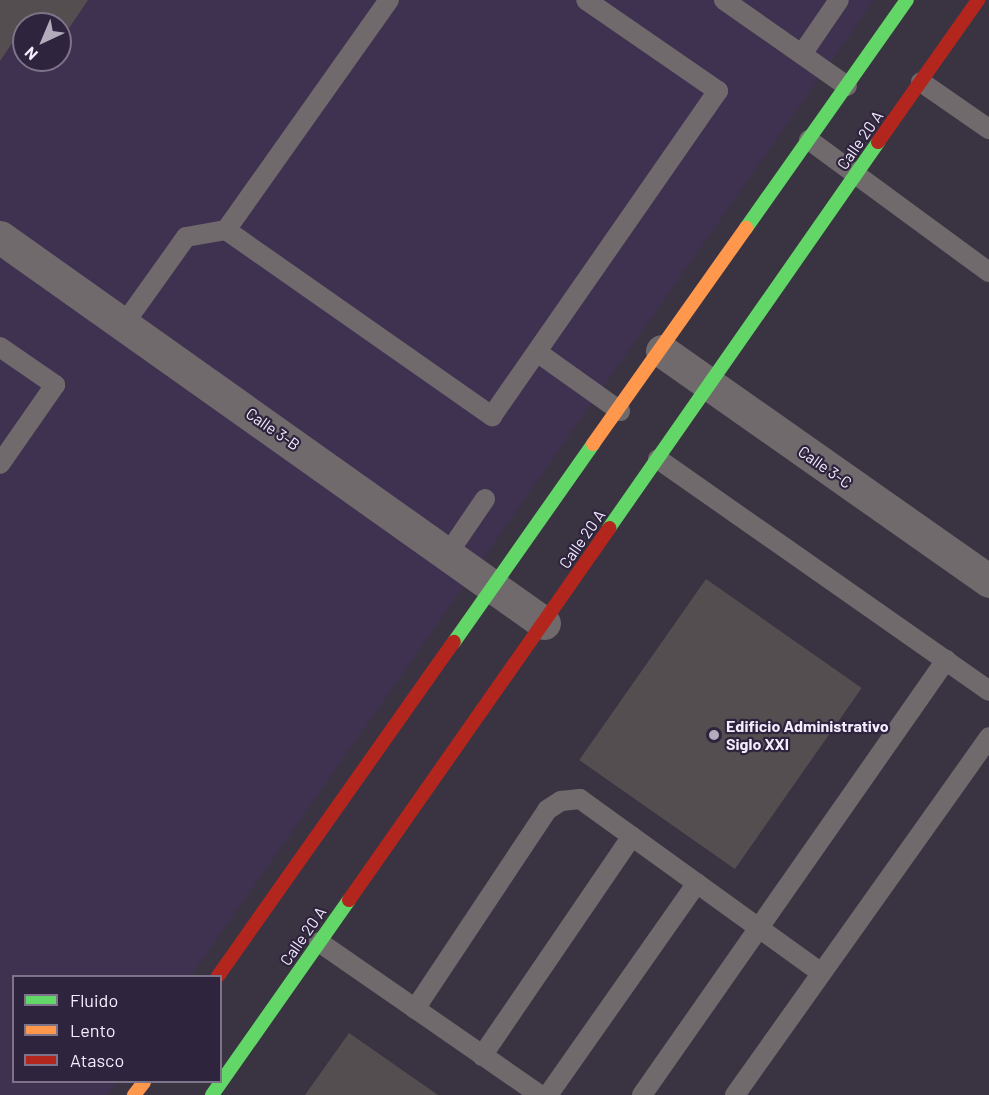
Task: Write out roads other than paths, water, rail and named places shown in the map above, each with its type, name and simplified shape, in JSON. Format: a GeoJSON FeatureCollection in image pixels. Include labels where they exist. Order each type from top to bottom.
{"type":"FeatureCollection","features":[{"type":"Feature","properties":{"kind":"street"},"geometry":{"type":"LineString","coordinates":[[219,975],[620,411],[907,0]]}},
{"type":"Feature","properties":{"kind":"street","name":"Calle 20 A"},"geometry":{"type":"LineString","coordinates":[[222,1081],[978,0]]}},
{"type":"Feature","properties":{"kind":"street","name":"Calle 3-B"},"geometry":{"type":"LineString","coordinates":[[0,237],[449,552],[544,623]]}},
{"type":"Feature","properties":{"kind":"street","name":"Calle 3-C"},"geometry":{"type":"LineString","coordinates":[[662,351],[989,581]]}},
{"type":"Feature","properties":{"kind":"street"},"geometry":{"type":"LineString","coordinates":[[134,1095],[143,1083]]}},
{"type":"Feature","properties":{"kind":"lane"},"geometry":{"type":"LineString","coordinates":[[124,324],[186,237],[226,230],[389,0]]}},
{"type":"Feature","properties":{"kind":"lane"},"geometry":{"type":"LineString","coordinates":[[226,230],[492,416],[718,91],[586,0]]}},
{"type":"Feature","properties":{"kind":"lane"},"geometry":{"type":"LineString","coordinates":[[724,0],[847,86]]}},
{"type":"Feature","properties":{"kind":"lane"},"geometry":{"type":"LineString","coordinates":[[802,54],[839,0]]}},
{"type":"Feature","properties":{"kind":"lane"},"geometry":{"type":"LineString","coordinates":[[921,82],[989,129]]}},
{"type":"Feature","properties":{"kind":"lane"},"geometry":{"type":"LineString","coordinates":[[809,140],[989,272]]}},
{"type":"Feature","properties":{"kind":"lane"},"geometry":{"type":"LineString","coordinates":[[0,347],[55,385],[0,464]]}},
{"type":"Feature","properties":{"kind":"lane"},"geometry":{"type":"LineString","coordinates":[[537,352],[620,411]]}},
{"type":"Feature","properties":{"kind":"lane"},"geometry":{"type":"LineString","coordinates":[[658,459],[989,690]]}},
{"type":"Feature","properties":{"kind":"lane"},"geometry":{"type":"LineString","coordinates":[[449,552],[485,499]]}},
{"type":"Feature","properties":{"kind":"lane"},"geometry":{"type":"LineString","coordinates":[[642,1095],[946,660]]}},
{"type":"Feature","properties":{"kind":"lane"},"geometry":{"type":"LineString","coordinates":[[735,1095],[989,737]]}},
{"type":"Feature","properties":{"kind":"lane"},"geometry":{"type":"LineString","coordinates":[[415,1010],[547,810],[561,801],[580,799],[821,973]]}},
{"type":"Feature","properties":{"kind":"lane"},"geometry":{"type":"LineString","coordinates":[[482,1056],[632,836]]}},
{"type":"Feature","properties":{"kind":"lane"},"geometry":{"type":"LineString","coordinates":[[548,1095],[697,883]]}},
{"type":"Feature","properties":{"kind":"lane"},"geometry":{"type":"LineString","coordinates":[[319,942],[540,1095]]}},
{"type":"Feature","properties":{"kind":"place","name":"Edificio Administrativo Siglo XXI"},"geometry":{"type":"Point","coordinates":[714,735]}}]}
